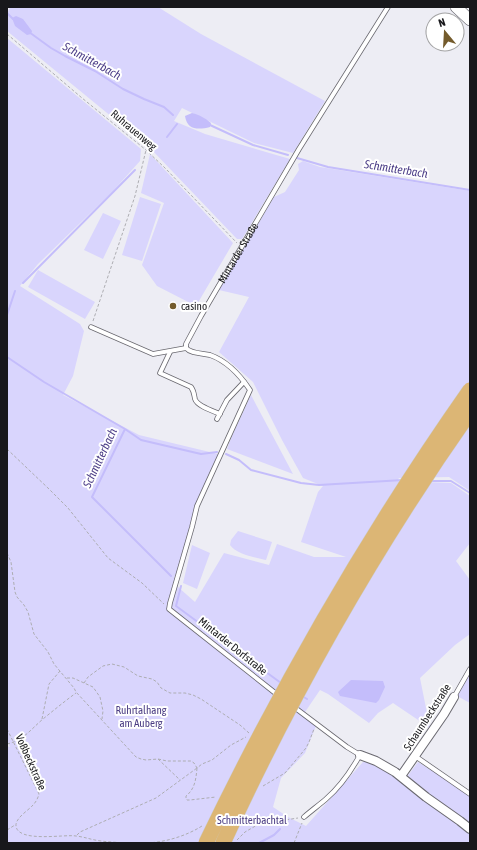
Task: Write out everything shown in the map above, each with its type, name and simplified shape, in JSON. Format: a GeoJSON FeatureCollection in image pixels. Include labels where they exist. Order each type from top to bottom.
{"type":"FeatureCollection","features":[{"type":"Feature","properties":{"kind":"highway"},"geometry":{"type":"LineString","coordinates":[[206,843],[261,733],[348,577],[398,498],[470,390]]}},
{"type":"Feature","properties":{"kind":"highway"},"geometry":{"type":"LineString","coordinates":[[223,843],[282,724],[334,628],[404,510],[470,412]]}},
{"type":"Feature","properties":{"kind":"main road"},"geometry":{"type":"LineString","coordinates":[[456,7],[470,20]]}},
{"type":"Feature","properties":{"kind":"street","name":"Schaumbeckstraße"},"geometry":{"type":"LineString","coordinates":[[401,776],[454,697]]}},
{"type":"Feature","properties":{"kind":"street","name":"Mintarder Dorfstraße"},"geometry":{"type":"LineString","coordinates":[[360,755],[376,761],[401,776],[426,797],[460,820],[470,829]]}},
{"type":"Feature","properties":{"kind":"lane","name":"Mintarder Straße"},"geometry":{"type":"LineString","coordinates":[[186,348],[186,344],[201,316],[299,149],[388,7]]}},
{"type":"Feature","properties":{"kind":"lane"},"geometry":{"type":"LineString","coordinates":[[91,327],[153,354],[186,348],[188,351],[210,356],[220,360],[231,368],[250,390],[197,506],[169,609]]}},
{"type":"Feature","properties":{"kind":"lane"},"geometry":{"type":"LineString","coordinates":[[170,352],[160,373],[191,387],[195,401],[198,404],[220,414]]}},
{"type":"Feature","properties":{"kind":"lane"},"geometry":{"type":"LineString","coordinates":[[217,419],[227,400],[244,382]]}},
{"type":"Feature","properties":{"kind":"lane","name":"Mintarder Dorfstraße"},"geometry":{"type":"LineString","coordinates":[[169,609],[268,689],[360,755]]}},
{"type":"Feature","properties":{"kind":"lane","name":"Schaumbeckstraße"},"geometry":{"type":"LineString","coordinates":[[454,697],[470,669]]}},
{"type":"Feature","properties":{"kind":"lane"},"geometry":{"type":"LineString","coordinates":[[304,817],[327,799],[343,782],[360,755]]}},
{"type":"Feature","properties":{"kind":"lane"},"geometry":{"type":"LineString","coordinates":[[415,756],[470,794]]}},
{"type":"Feature","properties":{"kind":"path","name":"Ruhrauenweg"},"geometry":{"type":"LineString","coordinates":[[7,34],[146,150],[241,247]]}},
{"type":"Feature","properties":{"kind":"path"},"geometry":{"type":"LineString","coordinates":[[91,327],[135,196],[146,150]]}},
{"type":"Feature","properties":{"kind":"path"},"geometry":{"type":"LineString","coordinates":[[7,449],[68,508],[108,558],[142,583],[160,602],[169,609]]}},
{"type":"Feature","properties":{"kind":"path"},"geometry":{"type":"LineString","coordinates":[[7,553],[11,562],[15,592],[31,618],[34,634],[48,652],[54,664],[76,692],[136,757],[146,760],[158,759],[166,761],[191,761],[198,768]]}},
{"type":"Feature","properties":{"kind":"path"},"geometry":{"type":"LineString","coordinates":[[76,836],[80,832],[156,798],[202,764],[212,760],[232,745],[251,735],[240,725],[193,694],[170,693],[161,688],[157,682],[152,679],[138,676],[124,667],[112,664],[103,666],[88,677],[84,683]]}},
{"type":"Feature","properties":{"kind":"path"},"geometry":{"type":"LineString","coordinates":[[42,720],[49,684],[60,671]]}},
{"type":"Feature","properties":{"kind":"path"},"geometry":{"type":"LineString","coordinates":[[66,678],[73,678],[93,687],[100,697],[103,712],[102,720]]}},
{"type":"Feature","properties":{"kind":"path"},"geometry":{"type":"LineString","coordinates":[[7,744],[14,742],[29,733],[42,720],[76,692]]}},
{"type":"Feature","properties":{"kind":"path"},"geometry":{"type":"LineString","coordinates":[[260,788],[285,773],[306,748],[316,723]]}},
{"type":"Feature","properties":{"kind":"path","name":"Voßbeckstraße"},"geometry":{"type":"LineString","coordinates":[[7,728],[39,794],[34,804],[17,820],[16,825]]}},
{"type":"Feature","properties":{"kind":"path"},"geometry":{"type":"LineString","coordinates":[[158,759],[180,780]]}},
{"type":"Feature","properties":{"kind":"path"},"geometry":{"type":"LineString","coordinates":[[198,768],[192,791],[186,796],[186,799],[212,798],[218,796]]}},
{"type":"Feature","properties":{"kind":"path"},"geometry":{"type":"LineString","coordinates":[[234,843],[245,832],[258,824],[304,817],[294,843]]}},
{"type":"Feature","properties":{"kind":"path"},"geometry":{"type":"LineString","coordinates":[[147,843],[178,838],[206,824]]}},
{"type":"Feature","properties":{"kind":"path"},"geometry":{"type":"LineString","coordinates":[[7,830],[16,825],[22,834],[27,835],[50,837],[76,836],[100,841],[122,843]]}},
{"type":"Feature","properties":{"kind":"green space"},"geometry":{"type":"Polygon","coordinates":[[[10,7],[158,7],[201,34],[325,101],[293,153],[254,143],[182,108],[174,121],[205,134],[290,159],[242,239],[237,239],[151,149],[7,31],[7,14],[10,7]]]}},
{"type":"Feature","properties":{"kind":"green space"},"geometry":{"type":"Polygon","coordinates":[[[7,38],[141,149],[140,161],[112,192],[38,264],[20,286],[80,324],[84,331],[73,376],[63,395],[139,435],[218,454],[196,504],[181,562],[174,578],[178,587],[195,602],[224,553],[269,565],[277,544],[314,557],[346,557],[301,542],[318,492],[323,486],[303,478],[253,382],[219,352],[249,297],[219,290],[274,197],[285,192],[299,170],[298,164],[303,161],[320,167],[470,191],[470,491],[449,477],[399,478],[397,481],[451,483],[470,496],[470,543],[456,561],[470,580],[470,634],[455,645],[420,678],[430,728],[393,703],[378,713],[369,723],[320,690],[303,715],[316,726],[305,753],[281,778],[273,807],[306,826],[363,762],[379,765],[404,781],[418,762],[470,795],[470,843],[7,843],[7,746],[10,747],[7,741],[7,38]]]}},
{"type":"Feature","properties":{"kind":"green space"},"geometry":{"type":"Polygon","coordinates":[[[150,154],[233,243],[196,306],[157,286],[142,265],[164,203],[141,193],[150,154]]]}},
{"type":"Feature","properties":{"kind":"green space"},"geometry":{"type":"Polygon","coordinates":[[[140,197],[161,204],[142,261],[122,255],[140,197]]]}},
{"type":"Feature","properties":{"kind":"green space"},"geometry":{"type":"Polygon","coordinates":[[[103,213],[121,221],[103,259],[84,250],[103,213]]]}},
{"type":"Feature","properties":{"kind":"green space"},"geometry":{"type":"Polygon","coordinates":[[[38,270],[95,302],[85,319],[28,287],[38,270]]]}},
{"type":"Feature","properties":{"kind":"green space"},"geometry":{"type":"Polygon","coordinates":[[[251,395],[293,474],[227,449],[251,395]]]}},
{"type":"Feature","properties":{"kind":"green space"},"geometry":{"type":"Polygon","coordinates":[[[238,531],[272,542],[266,560],[246,555],[237,551],[230,545],[231,540],[238,531]]]}},
{"type":"Feature","properties":{"kind":"green space"},"geometry":{"type":"Polygon","coordinates":[[[192,545],[210,553],[197,589],[183,583],[192,545]]]}},
{"type":"Feature","properties":{"kind":"green space"},"geometry":{"type":"Polygon","coordinates":[[[470,672],[470,703],[457,696],[470,672]]]}},
{"type":"Feature","properties":{"kind":"shaded area"},"geometry":{"type":"Polygon","coordinates":[[[16,16],[23,19],[32,31],[31,34],[27,35],[15,26],[12,18],[16,16]]]}},
{"type":"Feature","properties":{"kind":"shaded area"},"geometry":{"type":"Polygon","coordinates":[[[192,113],[209,121],[211,123],[210,127],[197,129],[188,124],[185,116],[192,113]]]}},
{"type":"Feature","properties":{"kind":"shaded area"},"geometry":{"type":"Polygon","coordinates":[[[351,680],[383,681],[385,687],[376,703],[340,696],[338,692],[351,680]]]}},
{"type":"Feature","properties":{"kind":"waterway","name":"Schmitterbach"},"geometry":{"type":"LineString","coordinates":[[7,13],[13,19]]}},
{"type":"Feature","properties":{"kind":"waterway","name":"Schmitterbach"},"geometry":{"type":"LineString","coordinates":[[29,32],[51,48],[95,71],[123,89],[164,107],[173,115]]}},
{"type":"Feature","properties":{"kind":"waterway","name":"Schmitterbach"},"geometry":{"type":"LineString","coordinates":[[167,137],[177,124]]}},
{"type":"Feature","properties":{"kind":"waterway"},"geometry":{"type":"LineString","coordinates":[[210,125],[253,145],[288,155]]}},
{"type":"Feature","properties":{"kind":"waterway","name":"Schmitterbach"},"geometry":{"type":"LineString","coordinates":[[297,158],[328,167],[470,190]]}},
{"type":"Feature","properties":{"kind":"waterway","name":"Schmitterbach"},"geometry":{"type":"LineString","coordinates":[[23,283],[135,170]]}},
{"type":"Feature","properties":{"kind":"waterway","name":"Schmitterbach"},"geometry":{"type":"LineString","coordinates":[[7,315],[15,291]]}},
{"type":"Feature","properties":{"kind":"waterway","name":"Schmitterbach"},"geometry":{"type":"LineString","coordinates":[[7,357],[44,382],[125,429],[92,497],[171,576]]}},
{"type":"Feature","properties":{"kind":"waterway"},"geometry":{"type":"LineString","coordinates":[[125,429],[141,440],[201,454],[217,452]]}},
{"type":"Feature","properties":{"kind":"waterway"},"geometry":{"type":"LineString","coordinates":[[226,454],[239,460],[251,470],[301,483],[319,485],[403,480]]}},
{"type":"Feature","properties":{"kind":"waterway"},"geometry":{"type":"LineString","coordinates":[[431,481],[451,481],[470,493]]}},
{"type":"Feature","properties":{"kind":"waterway","name":"Schmitterbach"},"geometry":{"type":"LineString","coordinates":[[181,586],[176,606],[281,683]]}},
{"type":"Feature","properties":{"kind":"waterway","name":"Schmitterbach"},"geometry":{"type":"LineString","coordinates":[[302,696],[307,699]]}},
{"type":"Feature","properties":{"kind":"waterway","name":"Schmitterbach"},"geometry":{"type":"LineString","coordinates":[[259,843],[274,835],[280,829]]}},
{"type":"Feature","properties":{"kind":"place","name":"casino"},"geometry":{"type":"Point","coordinates":[173,306]}},
{"type":"Feature","properties":{"kind":"park label","name":"Ruhrtalhang am Auberg"},"geometry":{"type":"Point","coordinates":[141,716]}},
{"type":"Feature","properties":{"kind":"park label","name":"Schmitterbachtal"},"geometry":{"type":"Point","coordinates":[252,820]}}]}
